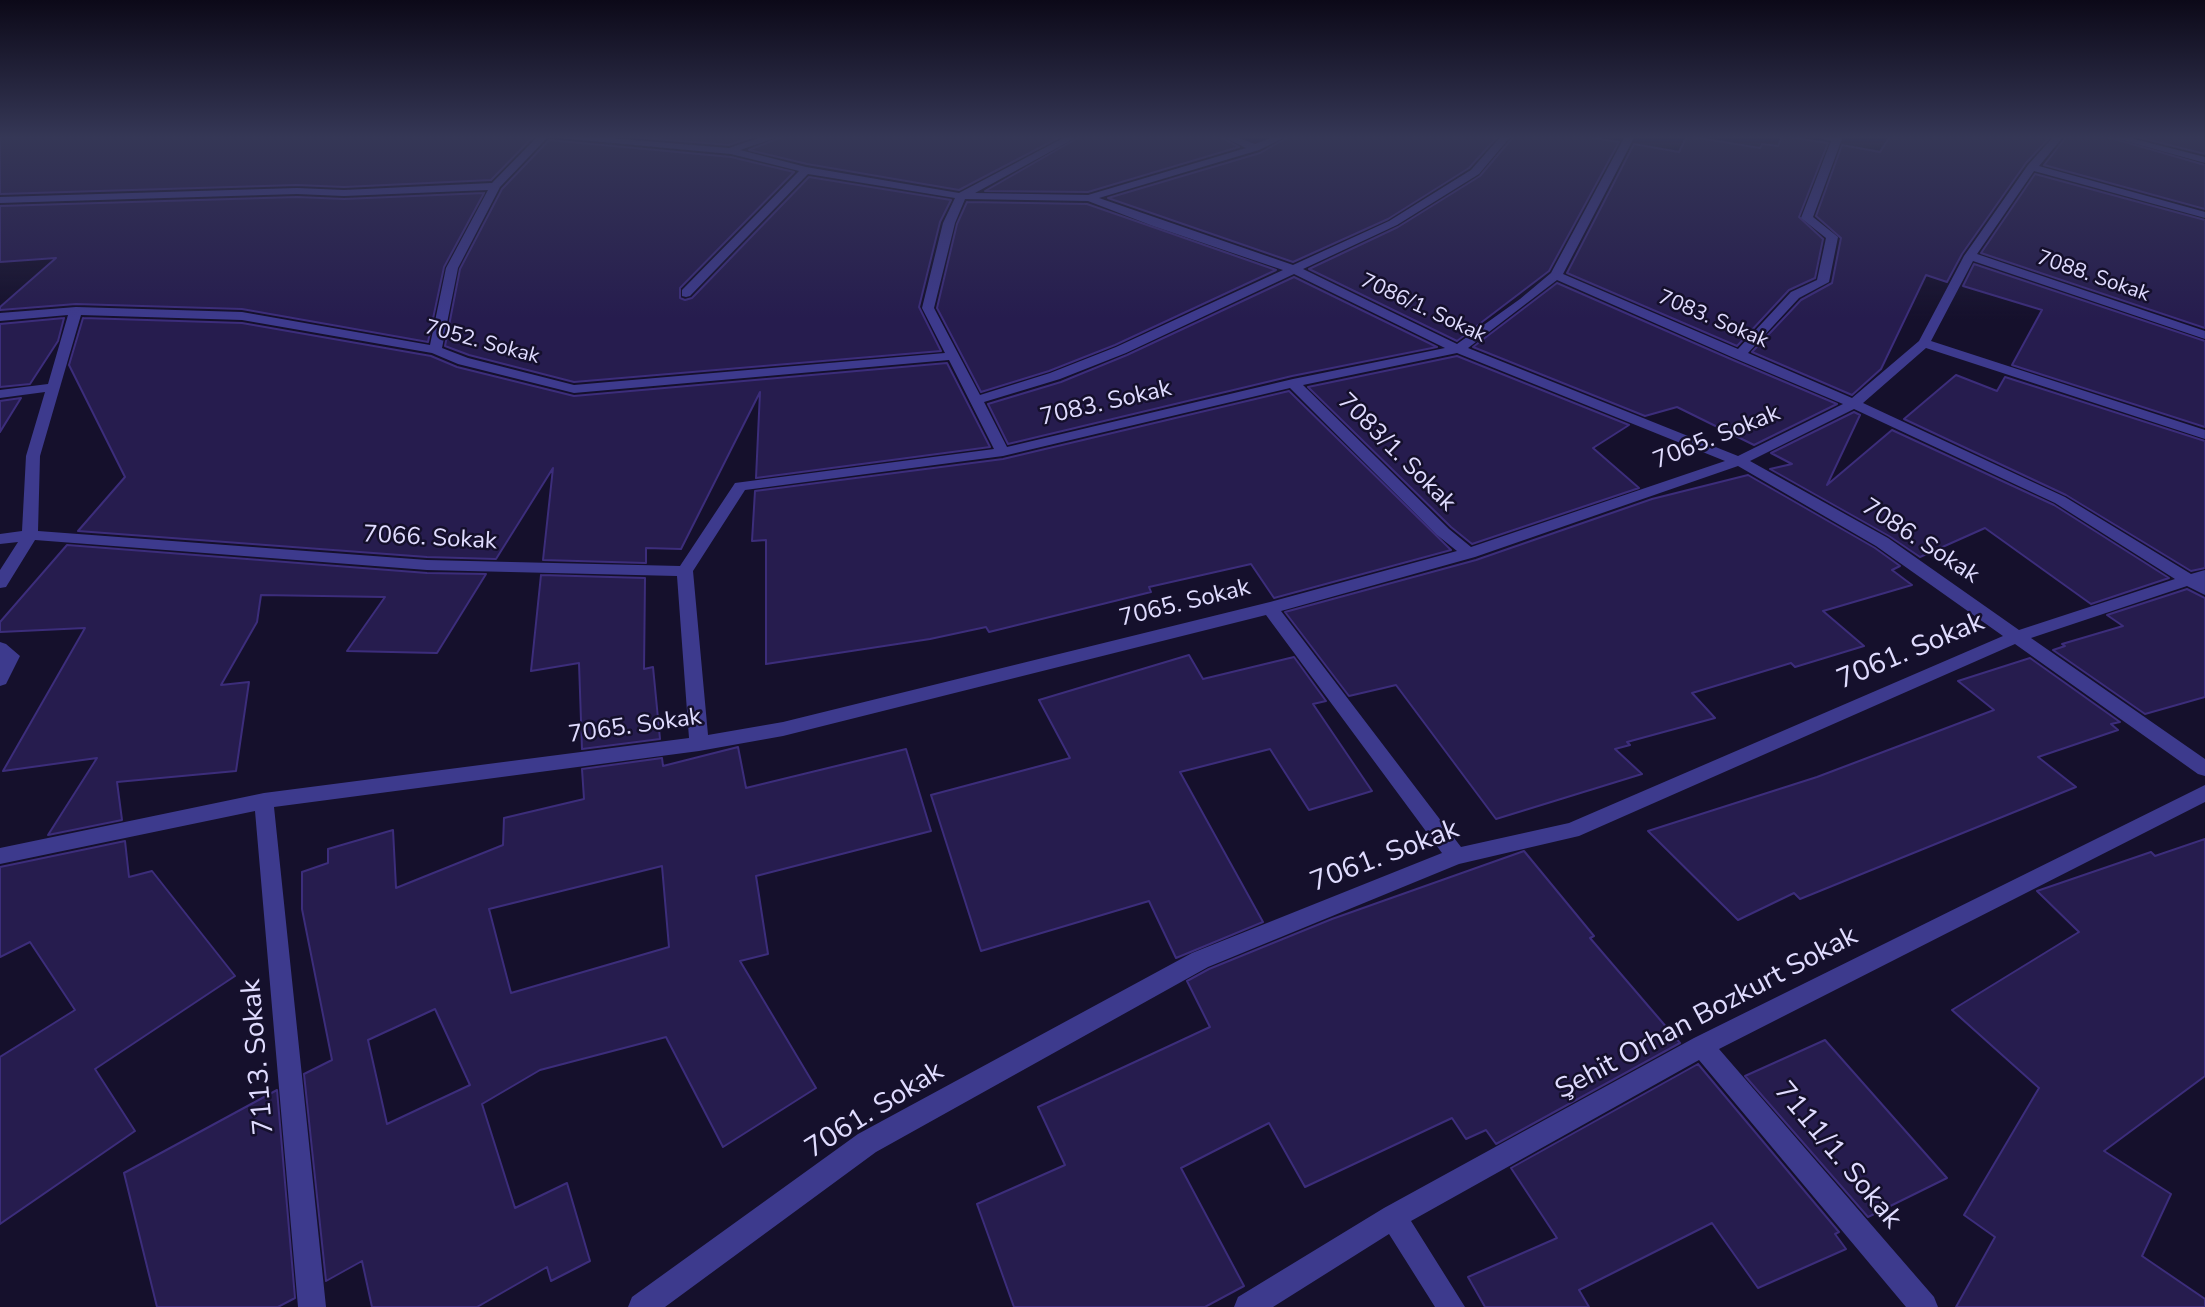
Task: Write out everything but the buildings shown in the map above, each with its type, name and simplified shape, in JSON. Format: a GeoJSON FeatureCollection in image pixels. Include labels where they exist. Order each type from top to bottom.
{"type":"FeatureCollection","features":[{"type":"Feature","properties":{"kind":"street"},"geometry":{"type":"LineString","coordinates":[[0,200],[99,197]]}},
{"type":"Feature","properties":{"kind":"street"},"geometry":{"type":"LineString","coordinates":[[435,350],[452,268],[489,197]]}},
{"type":"Feature","properties":{"kind":"street"},"geometry":{"type":"LineString","coordinates":[[686,293],[780,197]]}},
{"type":"Feature","properties":{"kind":"street"},"geometry":{"type":"LineString","coordinates":[[960,197],[949,223],[928,308],[1003,452]]}},
{"type":"Feature","properties":{"kind":"street"},"geometry":{"type":"LineString","coordinates":[[1046,197],[1092,197]]}},
{"type":"Feature","properties":{"kind":"street"},"geometry":{"type":"LineString","coordinates":[[977,401],[1055,376],[1121,350],[1393,223],[1437,197]]}},
{"type":"Feature","properties":{"kind":"street","name":"7083. Sokak"},"geometry":{"type":"LineString","coordinates":[[685,571],[740,486],[1003,452],[1293,383],[1458,349],[1524,302],[1556,275],[1598,197]]}},
{"type":"Feature","properties":{"kind":"street"},"geometry":{"type":"LineString","coordinates":[[1739,355],[1796,295],[1823,282],[1832,237],[1807,218],[1815,197]]}},
{"type":"Feature","properties":{"kind":"street","name":"7065. Sokak"},"geometry":{"type":"LineString","coordinates":[[0,856],[264,801],[699,744],[783,729],[1270,608],[1469,553],[1739,461],[1854,404],[1924,343],[1970,256],[2011,197]]}},
{"type":"Feature","properties":{"kind":"street"},"geometry":{"type":"LineString","coordinates":[[2140,197],[2205,215]]}},
{"type":"Feature","properties":{"kind":"street","name":"7086/1. Sokak"},"geometry":{"type":"LineString","coordinates":[[1089,198],[1157,224],[1293,269],[1458,349],[1739,461]]}},
{"type":"Feature","properties":{"kind":"street","name":"7088. Sokak"},"geometry":{"type":"LineString","coordinates":[[1970,256],[2205,335]]}},
{"type":"Feature","properties":{"kind":"street","name":"7083. Sokak"},"geometry":{"type":"LineString","coordinates":[[1556,275],[1854,404],[2060,500],[2199,581]]}},
{"type":"Feature","properties":{"kind":"street"},"geometry":{"type":"LineString","coordinates":[[0,583],[30,535],[33,456],[76,311]]}},
{"type":"Feature","properties":{"kind":"street","name":"7052. Sokak"},"geometry":{"type":"LineString","coordinates":[[0,317],[76,311],[242,316],[435,350],[463,361],[574,389],[954,356]]}},
{"type":"Feature","properties":{"kind":"street"},"geometry":{"type":"LineString","coordinates":[[1924,343],[2205,435]]}},
{"type":"Feature","properties":{"kind":"street","name":"7083/1. Sokak"},"geometry":{"type":"LineString","coordinates":[[1293,383],[1443,531],[1469,553]]}},
{"type":"Feature","properties":{"kind":"street"},"geometry":{"type":"LineString","coordinates":[[0,394],[53,387]]}},
{"type":"Feature","properties":{"kind":"street","name":"7086. Sokak"},"geometry":{"type":"LineString","coordinates":[[1739,461],[1882,542],[2205,769]]}},
{"type":"Feature","properties":{"kind":"street","name":"7066. Sokak"},"geometry":{"type":"LineString","coordinates":[[0,539],[30,535],[427,565],[685,571]]}},
{"type":"Feature","properties":{"kind":"street"},"geometry":{"type":"LineString","coordinates":[[685,571],[699,744]]}},
{"type":"Feature","properties":{"kind":"street","name":"7061. Sokak"},"geometry":{"type":"LineString","coordinates":[[642,1307],[867,1143],[1199,960],[1456,856],[1572,830],[2017,637],[2199,581]]}},
{"type":"Feature","properties":{"kind":"street","name":"7065. Sokak"},"geometry":{"type":"LineString","coordinates":[[1270,608],[1456,856]]}},
{"type":"Feature","properties":{"kind":"street"},"geometry":{"type":"LineString","coordinates":[[0,648],[11,656],[0,680]]}},
{"type":"Feature","properties":{"kind":"street","name":"Şehit Orhan Bozkurt Sokak"},"geometry":{"type":"LineString","coordinates":[[1248,1307],[1393,1217],[1702,1045],[2205,793]]}},
{"type":"Feature","properties":{"kind":"street","name":"7113. Sokak"},"geometry":{"type":"LineString","coordinates":[[264,801],[312,1307]]}},
{"type":"Feature","properties":{"kind":"street","name":"7111/1. Sokak"},"geometry":{"type":"LineString","coordinates":[[1702,1045],[1924,1307]]}},
{"type":"Feature","properties":{"kind":"street"},"geometry":{"type":"LineString","coordinates":[[1393,1217],[1451,1307]]}}]}
